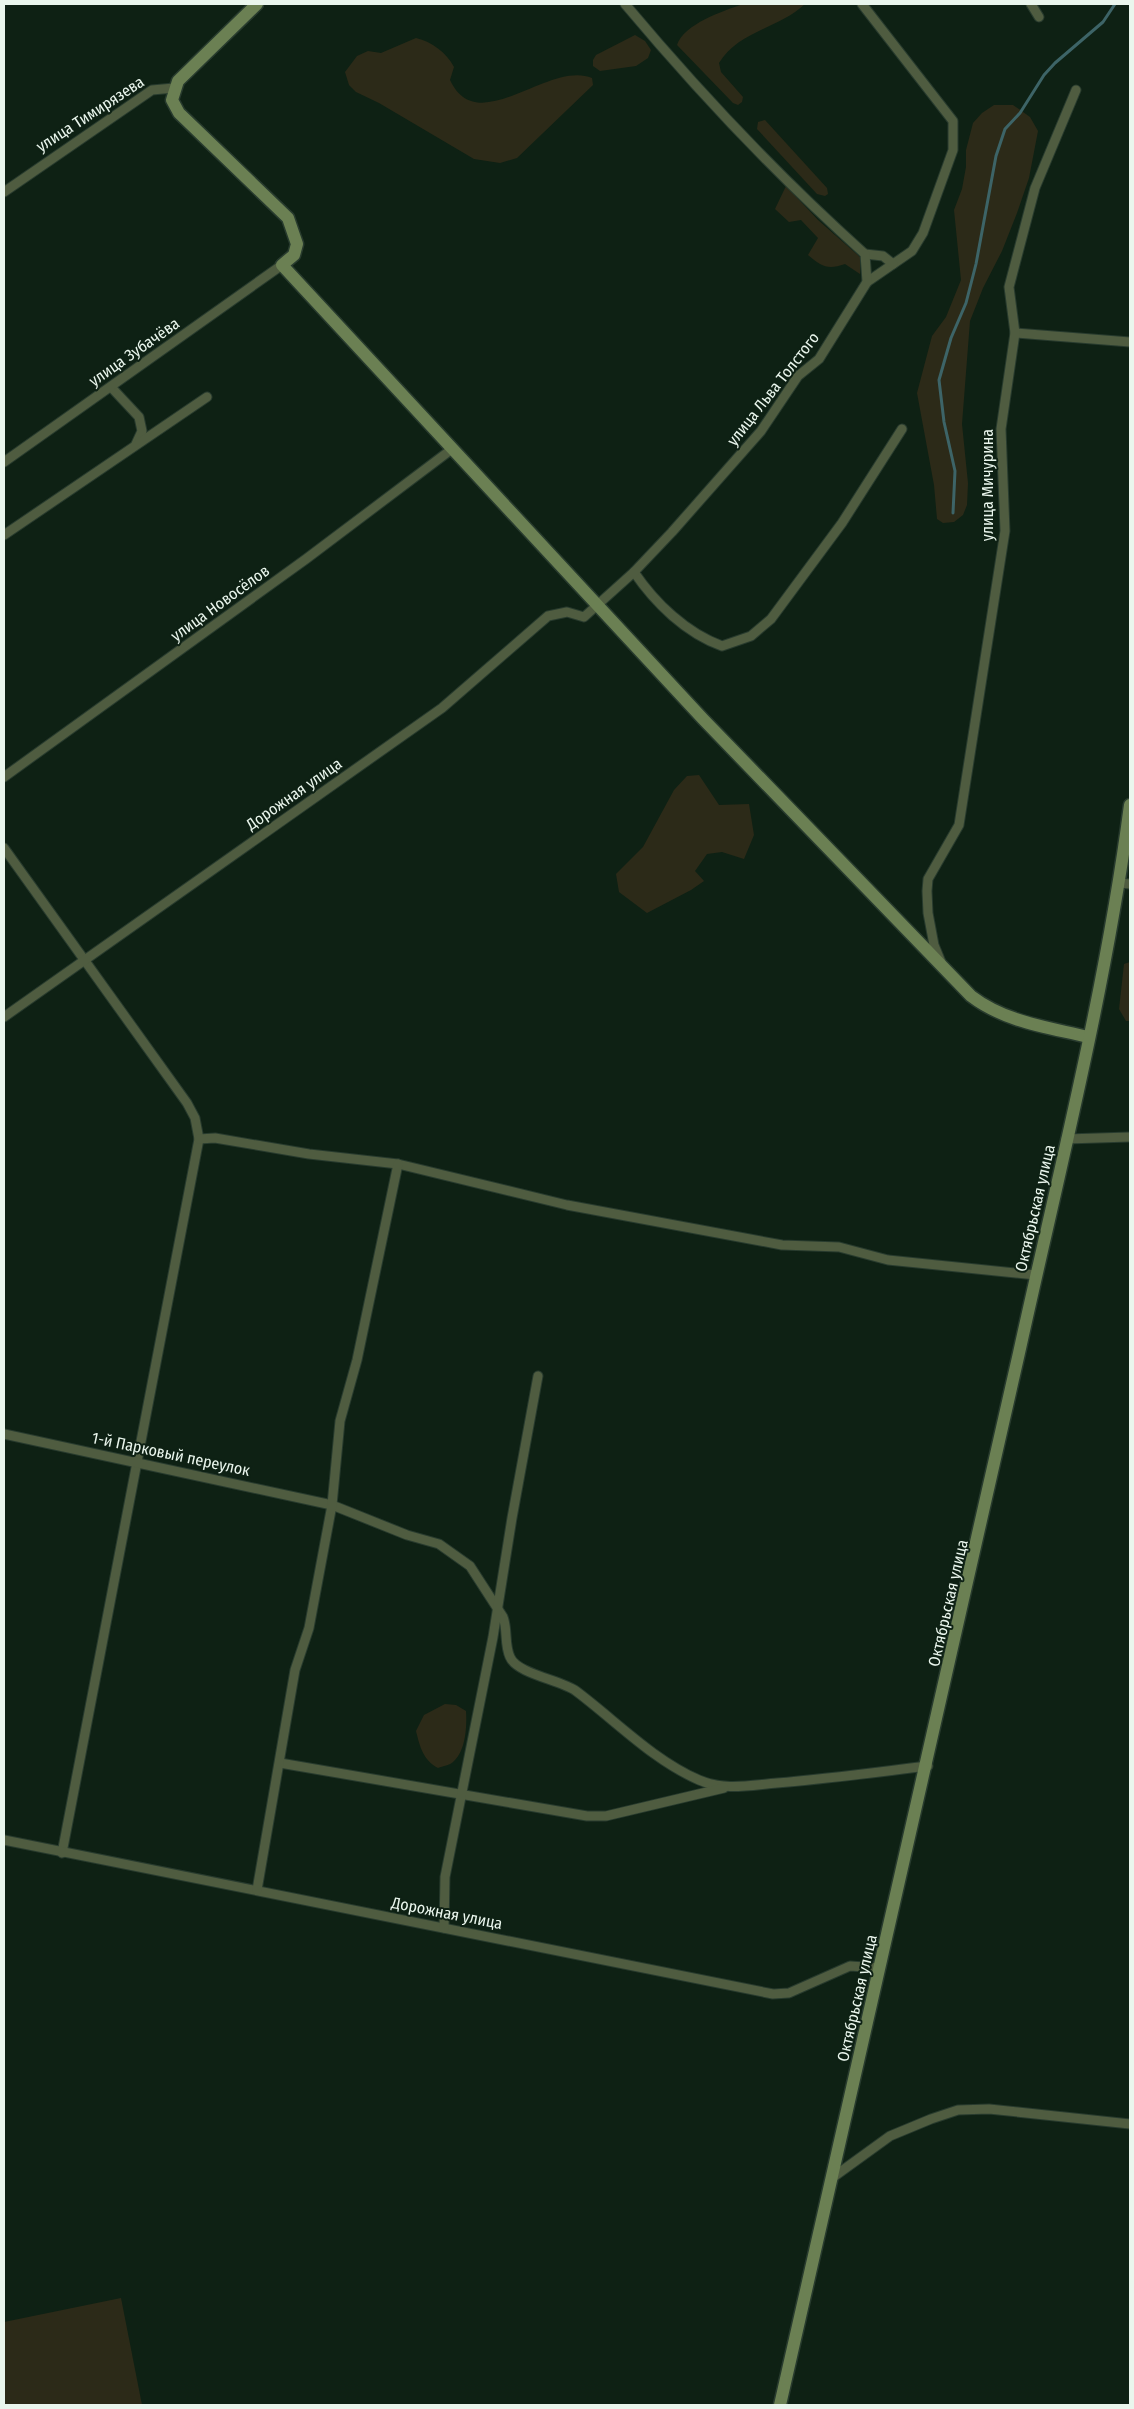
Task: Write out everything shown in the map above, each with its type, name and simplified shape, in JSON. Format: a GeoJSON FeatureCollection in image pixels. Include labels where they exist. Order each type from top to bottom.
{"type":"FeatureCollection","features":[{"type":"Feature","properties":{"kind":"street"},"geometry":{"type":"LineString","coordinates":[[257,4],[185,74],[174,88],[172,100],[179,113],[288,218],[297,244],[294,255],[282,265],[703,719],[971,996],[996,1012],[1016,1020],[1088,1037]]}},
{"type":"Feature","properties":{"kind":"street"},"geometry":{"type":"LineString","coordinates":[[625,4],[670,57],[822,216],[865,254],[882,256],[893,264]]}},
{"type":"Feature","properties":{"kind":"street"},"geometry":{"type":"LineString","coordinates":[[862,4],[953,121],[953,150],[922,233],[912,251],[867,282]]}},
{"type":"Feature","properties":{"kind":"street"},"geometry":{"type":"LineString","coordinates":[[1031,4],[1039,17]]}},
{"type":"Feature","properties":{"kind":"street","name":"улица Тимирязева"},"geometry":{"type":"LineString","coordinates":[[4,192],[152,90],[174,88]]}},
{"type":"Feature","properties":{"kind":"street","name":"улица Мичурина"},"geometry":{"type":"LineString","coordinates":[[944,969],[934,945],[928,913],[928,879],[959,825],[1005,531],[1002,429],[1015,333],[1009,287],[1035,188],[1076,90]]}},
{"type":"Feature","properties":{"kind":"street"},"geometry":{"type":"LineString","coordinates":[[865,254],[867,282]]}},
{"type":"Feature","properties":{"kind":"street","name":"улица Зубачёва"},"geometry":{"type":"LineString","coordinates":[[4,462],[282,265]]}},
{"type":"Feature","properties":{"kind":"street","name":"улица Льва Толстого"},"geometry":{"type":"LineString","coordinates":[[598,605],[634,572],[672,532],[761,431],[798,376],[819,359],[867,282]]}},
{"type":"Feature","properties":{"kind":"street"},"geometry":{"type":"LineString","coordinates":[[1015,333],[1130,342]]}},
{"type":"Feature","properties":{"kind":"street"},"geometry":{"type":"LineString","coordinates":[[111,387],[138,417],[142,431],[136,444]]}},
{"type":"Feature","properties":{"kind":"street"},"geometry":{"type":"LineString","coordinates":[[4,534],[207,397]]}},
{"type":"Feature","properties":{"kind":"street"},"geometry":{"type":"LineString","coordinates":[[634,572],[650,594],[702,638],[722,646],[751,636],[771,618],[842,523],[902,429]]}},
{"type":"Feature","properties":{"kind":"street","name":"улица Новосёлов"},"geometry":{"type":"LineString","coordinates":[[4,777],[306,559],[452,449]]}},
{"type":"Feature","properties":{"kind":"street","name":"Дорожная улица"},"geometry":{"type":"LineString","coordinates":[[4,1017],[442,708],[548,616],[567,612],[584,616],[598,605]]}},
{"type":"Feature","properties":{"kind":"street","name":"Октябрьская улица"},"geometry":{"type":"LineString","coordinates":[[780,2405],[928,1766],[1088,1037],[1125,883],[1130,804]]}},
{"type":"Feature","properties":{"kind":"street"},"geometry":{"type":"LineString","coordinates":[[4,848],[186,1103],[195,1118],[199,1139],[62,1854]]}},
{"type":"Feature","properties":{"kind":"street"},"geometry":{"type":"LineString","coordinates":[[1066,1139],[1130,1137]]}},
{"type":"Feature","properties":{"kind":"street"},"geometry":{"type":"LineString","coordinates":[[199,1139],[215,1138],[309,1154],[398,1164],[567,1205],[782,1245],[839,1247],[888,1260],[1036,1275]]}},
{"type":"Feature","properties":{"kind":"street"},"geometry":{"type":"LineString","coordinates":[[257,1890],[295,1670],[309,1628],[332,1505],[340,1421],[357,1360],[398,1164]]}},
{"type":"Feature","properties":{"kind":"street"},"geometry":{"type":"LineString","coordinates":[[444,1928],[445,1877],[498,1608],[538,1376]]}},
{"type":"Feature","properties":{"kind":"street","name":"1-й Парковый переулок"},"geometry":{"type":"LineString","coordinates":[[4,1434],[136,1461],[332,1505],[407,1535],[439,1544],[470,1566],[498,1608]]}},
{"type":"Feature","properties":{"kind":"street"},"geometry":{"type":"LineString","coordinates":[[498,1608],[506,1626],[506,1646],[510,1660],[520,1668],[575,1690],[616,1725],[677,1768],[700,1780],[726,1787]]}},
{"type":"Feature","properties":{"kind":"street"},"geometry":{"type":"LineString","coordinates":[[280,1763],[587,1816],[606,1816],[726,1787],[806,1781],[928,1766]]}},
{"type":"Feature","properties":{"kind":"street","name":"Дорожная улица"},"geometry":{"type":"LineString","coordinates":[[4,1840],[62,1854],[257,1890],[773,1994],[789,1993],[850,1966],[880,1968]]}},
{"type":"Feature","properties":{"kind":"street"},"geometry":{"type":"LineString","coordinates":[[832,2178],[890,2136],[958,2110],[989,2110],[1130,2124]]}},
{"type":"Feature","properties":{"kind":"shaded area"},"geometry":{"type":"Polygon","coordinates":[[[743,4],[805,4],[784,19],[737,44],[727,52],[719,63],[721,72],[743,97],[742,102],[738,105],[733,103],[677,45],[687,31],[705,19],[743,4]]]}},
{"type":"Feature","properties":{"kind":"shaded area"},"geometry":{"type":"Polygon","coordinates":[[[635,35],[645,41],[651,50],[648,58],[636,66],[600,71],[593,66],[593,60],[596,55],[635,35]]]}},
{"type":"Feature","properties":{"kind":"shaded area"},"geometry":{"type":"Polygon","coordinates":[[[416,38],[428,42],[443,52],[454,67],[450,80],[462,96],[478,102],[496,101],[555,79],[574,75],[592,78],[593,85],[517,158],[500,163],[474,159],[379,103],[356,92],[349,85],[345,72],[357,56],[368,51],[381,53],[416,38]]]}},
{"type":"Feature","properties":{"kind":"shaded area"},"geometry":{"type":"Polygon","coordinates":[[[994,105],[1013,105],[1030,117],[1038,131],[1029,178],[1017,213],[970,321],[962,424],[968,483],[967,505],[963,515],[954,522],[943,523],[937,519],[934,485],[917,393],[932,336],[946,317],[961,280],[954,210],[962,189],[966,167],[966,150],[973,123],[982,113],[994,105]]]}},
{"type":"Feature","properties":{"kind":"shaded area"},"geometry":{"type":"Polygon","coordinates":[[[765,120],[827,188],[828,194],[825,196],[817,194],[757,129],[758,122],[765,120]]]}},
{"type":"Feature","properties":{"kind":"shaded area"},"geometry":{"type":"Polygon","coordinates":[[[786,186],[818,220],[860,257],[860,274],[845,264],[834,267],[825,266],[808,255],[818,238],[801,220],[789,222],[775,209],[786,186]]]}},
{"type":"Feature","properties":{"kind":"shaded area"},"geometry":{"type":"Polygon","coordinates":[[[699,775],[719,805],[749,804],[754,835],[744,859],[722,852],[707,854],[695,871],[704,881],[647,913],[619,892],[616,874],[643,847],[674,790],[687,776],[699,775]]]}},
{"type":"Feature","properties":{"kind":"shaded area"},"geometry":{"type":"Polygon","coordinates":[[[1130,962],[1130,1021],[1126,1021],[1119,1009],[1124,964],[1130,962]]]}},
{"type":"Feature","properties":{"kind":"shaded area"},"geometry":{"type":"Polygon","coordinates":[[[445,1704],[456,1705],[466,1711],[466,1731],[461,1751],[457,1757],[452,1763],[438,1768],[426,1757],[416,1731],[424,1715],[445,1704]]]}},
{"type":"Feature","properties":{"kind":"shaded area"},"geometry":{"type":"Polygon","coordinates":[[[121,2298],[142,2405],[4,2405],[4,2322],[121,2298]]]}},
{"type":"Feature","properties":{"kind":"waterway"},"geometry":{"type":"LineString","coordinates":[[953,513],[955,471],[944,422],[939,380],[951,338],[966,303],[976,264],[996,156],[1005,129],[1020,113],[1044,75],[1055,63],[1103,22],[1115,4]]}}]}
